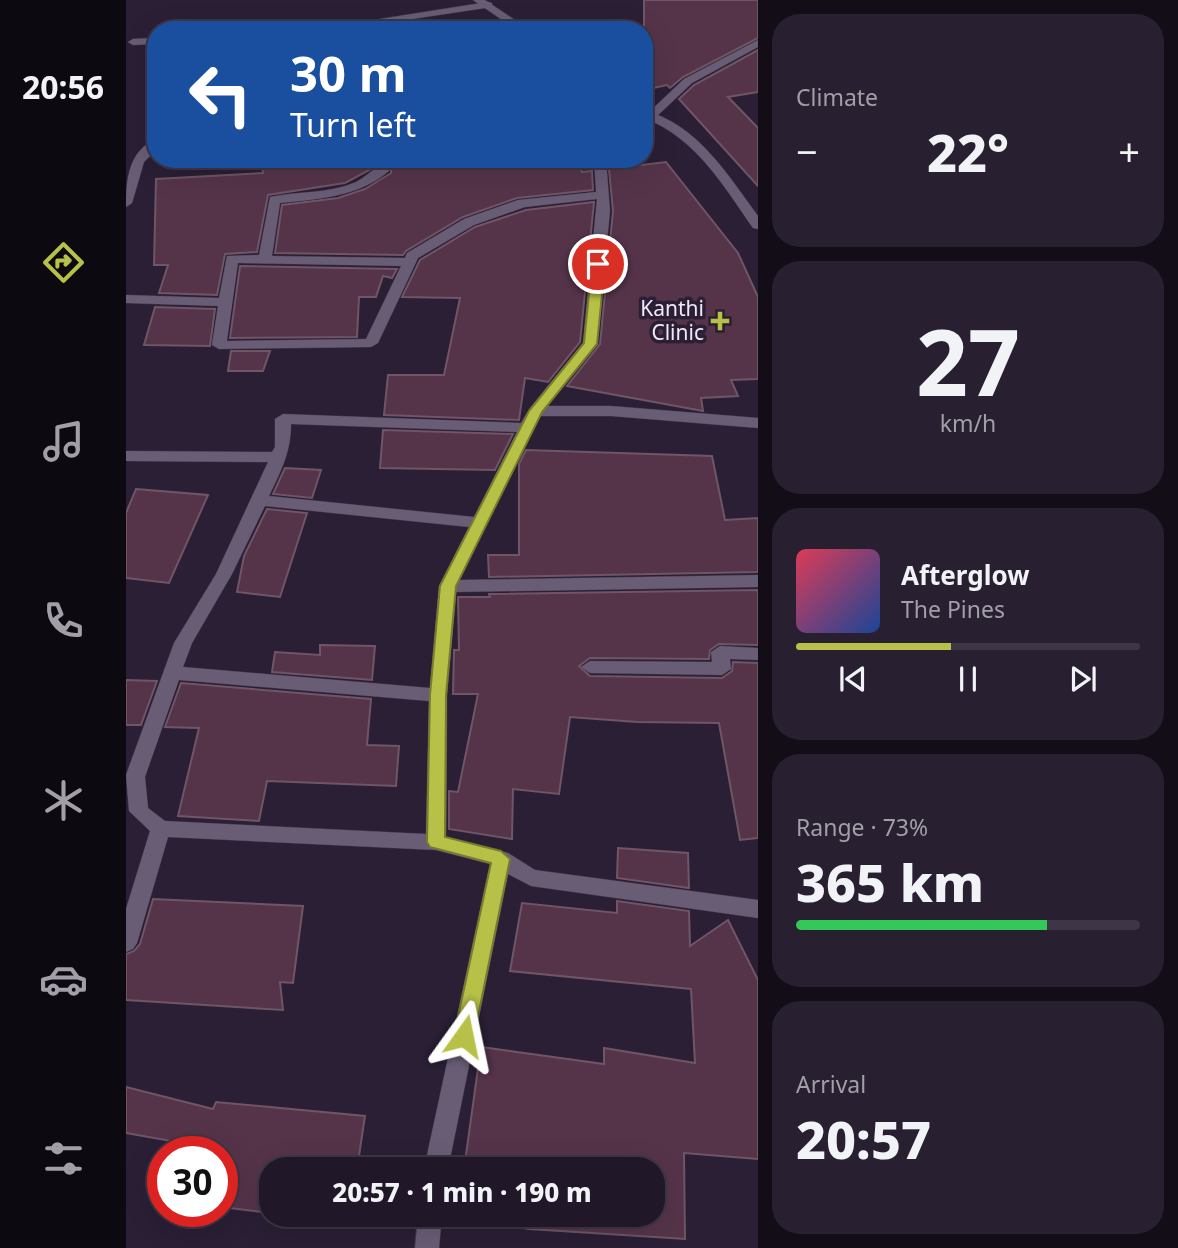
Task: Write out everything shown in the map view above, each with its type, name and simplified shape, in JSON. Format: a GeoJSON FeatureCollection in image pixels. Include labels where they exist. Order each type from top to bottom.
{"type":"FeatureCollection","features":[{"type":"Feature","properties":{"kind":"street"},"geometry":{"type":"LineString","coordinates":[[369,21],[483,2],[512,21]]}},
{"type":"Feature","properties":{"kind":"street"},"geometry":{"type":"LineString","coordinates":[[133,42],[147,41]]}},
{"type":"Feature","properties":{"kind":"street"},"geometry":{"type":"LineString","coordinates":[[653,110],[688,80],[758,43]]}},
{"type":"Feature","properties":{"kind":"street"},"geometry":{"type":"LineString","coordinates":[[653,118],[676,129],[698,146],[758,225]]}},
{"type":"Feature","properties":{"kind":"street"},"geometry":{"type":"LineString","coordinates":[[126,203],[138,161],[147,152]]}},
{"type":"Feature","properties":{"kind":"street"},"geometry":{"type":"LineString","coordinates":[[436,842],[438,695],[448,586],[536,411],[590,344],[604,211],[600,168]]}},
{"type":"Feature","properties":{"kind":"street"},"geometry":{"type":"LineString","coordinates":[[265,260],[274,200],[345,191],[376,177],[385,169]]}},
{"type":"Feature","properties":{"kind":"street"},"geometry":{"type":"LineString","coordinates":[[410,262],[232,259],[219,345],[371,343],[410,262],[412,256],[468,222],[523,203],[602,195]]}},
{"type":"Feature","properties":{"kind":"street"},"geometry":{"type":"LineString","coordinates":[[126,299],[226,302]]}},
{"type":"Feature","properties":{"kind":"street"},"geometry":{"type":"LineString","coordinates":[[536,411],[611,411],[758,423]]}},
{"type":"Feature","properties":{"kind":"street"},"geometry":{"type":"LineString","coordinates":[[527,428],[283,419],[283,447],[276,457],[276,465],[257,500],[225,574],[183,643],[135,777],[139,811],[161,829],[436,842],[501,859],[531,878],[758,909]]}},
{"type":"Feature","properties":{"kind":"street"},"geometry":{"type":"LineString","coordinates":[[126,456],[276,457]]}},
{"type":"Feature","properties":{"kind":"street"},"geometry":{"type":"LineString","coordinates":[[257,500],[479,523]]}},
{"type":"Feature","properties":{"kind":"street"},"geometry":{"type":"LineString","coordinates":[[448,586],[758,581]]}},
{"type":"Feature","properties":{"kind":"street"},"geometry":{"type":"LineString","coordinates":[[590,667],[722,669],[720,652],[758,653]]}},
{"type":"Feature","properties":{"kind":"street"},"geometry":{"type":"LineString","coordinates":[[172,673],[438,695]]}},
{"type":"Feature","properties":{"kind":"street"},"geometry":{"type":"LineString","coordinates":[[126,943],[161,829]]}},
{"type":"Feature","properties":{"kind":"street"},"geometry":{"type":"LineString","coordinates":[[439,1157],[501,859]]}},
{"type":"Feature","properties":{"kind":"street"},"geometry":{"type":"LineString","coordinates":[[427,1248],[429,1227]]}},
{"type":"Feature","properties":{"kind":"building"},"geometry":{"type":"Polygon","coordinates":[[[644,0],[758,0],[758,38],[683,77],[670,88],[667,85],[653,88],[653,21],[644,21],[644,0]]]}},
{"type":"Feature","properties":{"kind":"building"},"geometry":{"type":"Polygon","coordinates":[[[758,50],[758,92],[728,97],[758,128],[758,186],[679,99],[694,85],[758,50]]]}},
{"type":"Feature","properties":{"kind":"building"},"geometry":{"type":"Polygon","coordinates":[[[666,162],[738,253],[758,297],[758,379],[731,380],[738,396],[701,398],[703,411],[567,386],[600,344],[613,211],[609,169],[653,168],[653,164],[666,162]]]}},
{"type":"Feature","properties":{"kind":"building"},"geometry":{"type":"Polygon","coordinates":[[[262,168],[373,168],[345,183],[268,195],[257,252],[225,254],[217,295],[159,293],[168,265],[154,265],[156,179],[263,173],[262,168]]]}},
{"type":"Feature","properties":{"kind":"building"},"geometry":{"type":"Polygon","coordinates":[[[391,168],[581,168],[582,172],[592,171],[593,190],[517,198],[463,217],[403,255],[275,253],[282,205],[338,198],[365,189],[391,173],[391,168]]]}},
{"type":"Feature","properties":{"kind":"building"},"geometry":{"type":"Polygon","coordinates":[[[594,202],[580,342],[548,382],[525,378],[519,420],[384,415],[388,375],[444,375],[460,298],[402,297],[420,260],[475,227],[526,210],[594,202]]]}},
{"type":"Feature","properties":{"kind":"building"},"geometry":{"type":"Polygon","coordinates":[[[240,266],[397,269],[392,278],[383,276],[376,297],[359,297],[357,337],[230,338],[240,266]]]}},
{"type":"Feature","properties":{"kind":"building"},"geometry":{"type":"Polygon","coordinates":[[[155,307],[215,309],[210,346],[144,345],[155,307]]]}},
{"type":"Feature","properties":{"kind":"building"},"geometry":{"type":"Polygon","coordinates":[[[231,351],[270,351],[263,371],[228,371],[231,351]]]}},
{"type":"Feature","properties":{"kind":"building"},"geometry":{"type":"Polygon","coordinates":[[[383,430],[513,434],[495,470],[380,468],[383,430]]]}},
{"type":"Feature","properties":{"kind":"building"},"geometry":{"type":"Polygon","coordinates":[[[526,450],[712,456],[725,520],[758,518],[758,572],[489,577],[488,555],[519,555],[519,464],[526,450]]]}},
{"type":"Feature","properties":{"kind":"building"},"geometry":{"type":"Polygon","coordinates":[[[285,468],[321,470],[312,498],[273,494],[285,468]]]}},
{"type":"Feature","properties":{"kind":"building"},"geometry":{"type":"Polygon","coordinates":[[[136,489],[208,495],[169,583],[126,578],[126,513],[136,489]]]}},
{"type":"Feature","properties":{"kind":"building"},"geometry":{"type":"Polygon","coordinates":[[[267,509],[307,513],[280,597],[237,592],[244,556],[267,509]]]}},
{"type":"Feature","properties":{"kind":"building"},"geometry":{"type":"Polygon","coordinates":[[[758,590],[758,645],[719,644],[710,650],[709,659],[590,658],[579,666],[590,676],[722,678],[732,671],[733,662],[758,663],[758,838],[740,840],[719,723],[637,722],[570,717],[559,794],[513,789],[512,839],[449,829],[449,791],[458,792],[478,694],[453,694],[454,650],[459,650],[458,597],[490,597],[489,594],[758,590]]]}},
{"type":"Feature","properties":{"kind":"building"},"geometry":{"type":"Polygon","coordinates":[[[320,645],[375,646],[372,680],[272,672],[275,652],[320,655],[320,645]]]}},
{"type":"Feature","properties":{"kind":"building"},"geometry":{"type":"Polygon","coordinates":[[[126,680],[157,681],[141,725],[126,725],[126,680]]]}},
{"type":"Feature","properties":{"kind":"building"},"geometry":{"type":"Polygon","coordinates":[[[181,683],[371,699],[367,745],[399,746],[396,786],[267,781],[259,821],[178,816],[199,728],[165,727],[181,683]]]}},
{"type":"Feature","properties":{"kind":"building"},"geometry":{"type":"Polygon","coordinates":[[[618,848],[688,853],[689,888],[617,878],[618,848]]]}},
{"type":"Feature","properties":{"kind":"building"},"geometry":{"type":"Polygon","coordinates":[[[153,899],[303,906],[293,983],[280,982],[283,1010],[126,1000],[126,954],[134,951],[140,944],[153,899]]]}},
{"type":"Feature","properties":{"kind":"building"},"geometry":{"type":"Polygon","coordinates":[[[617,901],[689,911],[690,946],[728,920],[758,980],[758,1159],[684,1153],[685,1239],[517,1227],[665,1227],[665,1157],[466,1157],[481,1047],[604,1064],[604,1048],[695,1063],[691,989],[510,971],[522,903],[617,913],[617,901]]]}},
{"type":"Feature","properties":{"kind":"building"},"geometry":{"type":"Polygon","coordinates":[[[126,1087],[213,1109],[216,1102],[365,1116],[359,1157],[259,1157],[259,1212],[238,1209],[238,1136],[147,1137],[126,1133],[126,1087]]]}},
{"type":"Feature","properties":{"kind":"place","name":"Kanthi Clinic"},"geometry":{"type":"Point","coordinates":[720,321]}},
{"type":"Feature","properties":{"kind":"route"},"geometry":{"type":"LineString","coordinates":[[464,1036],[501,859],[436,842],[438,695],[448,586],[536,411],[590,344],[598,264]]}}]}
